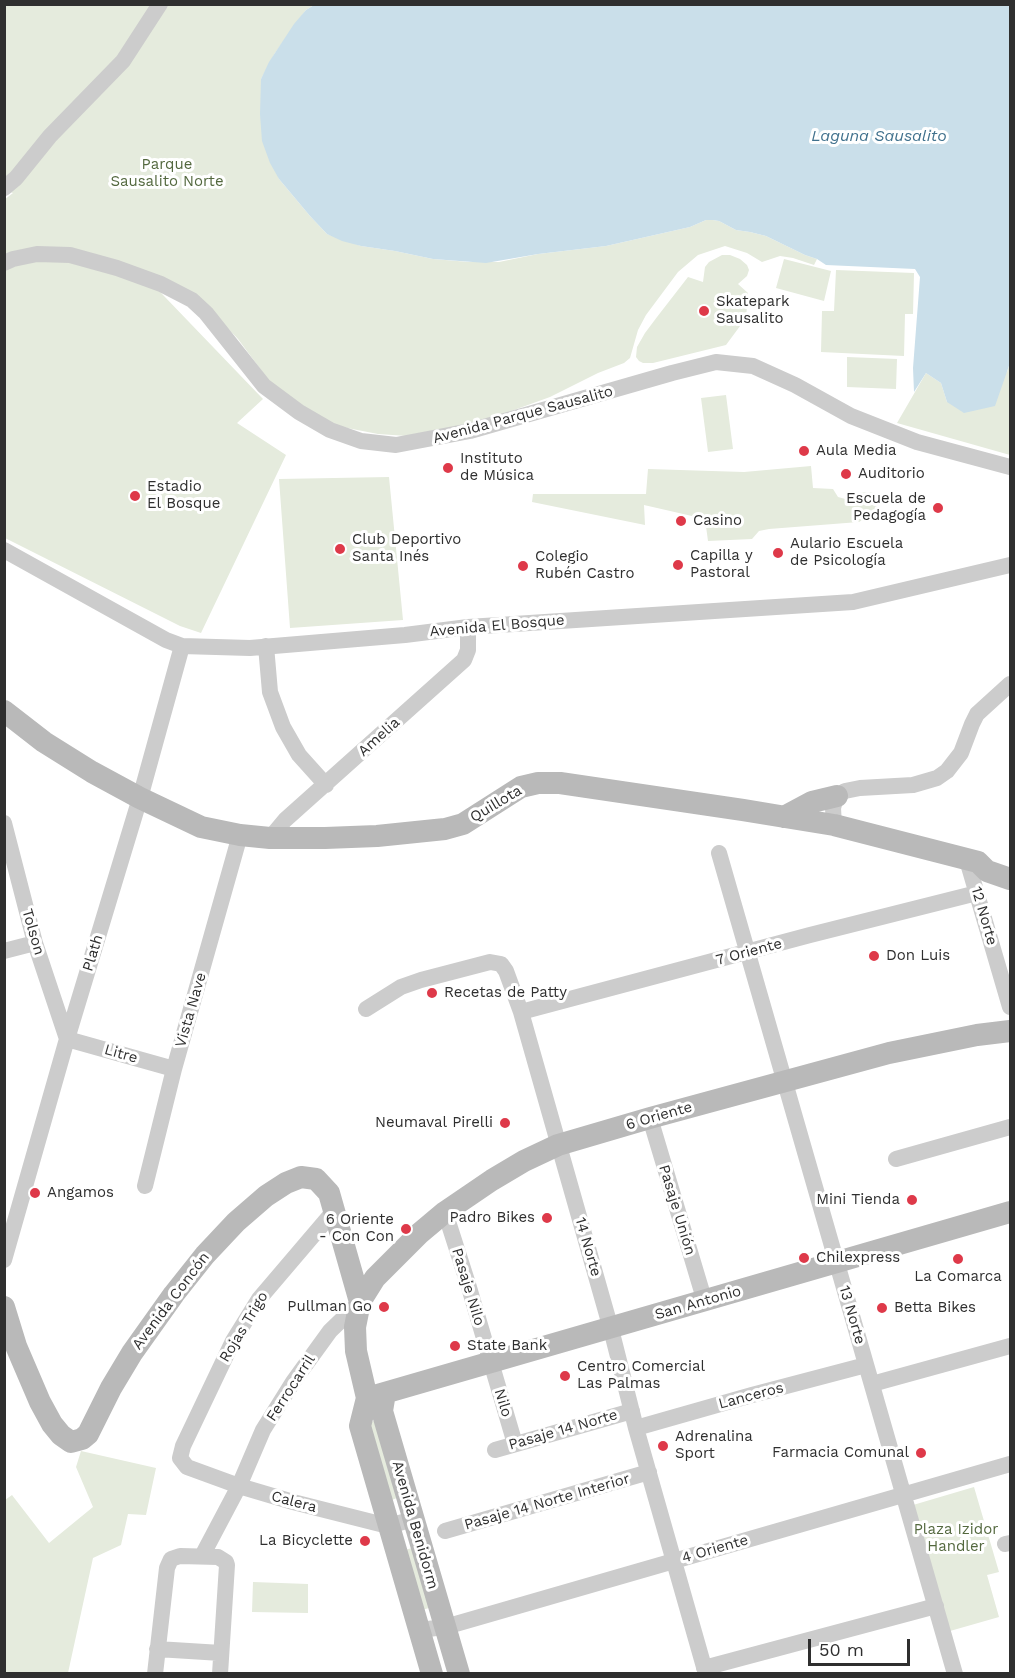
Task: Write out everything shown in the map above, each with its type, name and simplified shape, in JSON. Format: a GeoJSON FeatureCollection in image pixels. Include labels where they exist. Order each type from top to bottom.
{"type":"FeatureCollection","features":[{"type":"Feature","properties":{"kind":"main road","name":"Quillota"},"geometry":{"type":"LineString","coordinates":[[4,711],[44,742],[140,798],[201,827],[240,836],[325,838],[377,836],[445,829],[463,824],[521,787],[538,783],[560,783],[834,825],[972,861],[987,871],[1011,879]]}},
{"type":"Feature","properties":{"kind":"main road"},"geometry":{"type":"LineString","coordinates":[[784,817],[812,802],[837,796]]}},
{"type":"Feature","properties":{"kind":"main road","name":"Quillota"},"geometry":{"type":"LineString","coordinates":[[972,861],[987,859],[1011,865]]}},
{"type":"Feature","properties":{"kind":"main road","name":"6 Oriente"},"geometry":{"type":"LineString","coordinates":[[360,1302],[375,1278],[395,1256],[445,1212],[524,1161],[558,1145],[889,1053],[977,1035],[1011,1031]]}},
{"type":"Feature","properties":{"kind":"main road","name":"Avenida Concón"},"geometry":{"type":"LineString","coordinates":[[4,1307],[16,1346],[40,1402],[52,1424],[71,1442],[82,1439],[88,1434],[111,1388],[138,1344],[198,1263],[236,1222],[286,1183],[301,1177],[316,1179],[329,1193],[360,1302]]}},
{"type":"Feature","properties":{"kind":"main road","name":"San Antonio"},"geometry":{"type":"LineString","coordinates":[[376,1396],[1011,1212]]}},
{"type":"Feature","properties":{"kind":"main road","name":"Avenida Benidorm"},"geometry":{"type":"LineString","coordinates":[[360,1302],[355,1327],[356,1350],[382,1411],[459,1674]]}},
{"type":"Feature","properties":{"kind":"main road","name":"Avenida Benidorm"},"geometry":{"type":"LineString","coordinates":[[376,1396],[360,1426],[432,1674]]}},
{"type":"Feature","properties":{"kind":"street"},"geometry":{"type":"LineString","coordinates":[[4,188],[16,178],[50,136],[123,61],[160,4]]}},
{"type":"Feature","properties":{"kind":"street","name":"Avenida Parque Sausalito"},"geometry":{"type":"LineString","coordinates":[[4,263],[38,254],[70,255],[117,268],[161,284],[192,300],[206,313],[264,386],[299,412],[330,430],[361,441],[396,445],[470,431],[716,362],[753,366],[795,385],[862,421],[917,442],[1011,467]]}},
{"type":"Feature","properties":{"kind":"street","name":"Avenida El Bosque"},"geometry":{"type":"LineString","coordinates":[[4,550],[166,640],[182,646],[250,648],[405,635],[468,627],[853,602],[1011,565]]}},
{"type":"Feature","properties":{"kind":"street","name":"Amelia"},"geometry":{"type":"LineString","coordinates":[[270,838],[285,819],[326,785],[464,660],[468,650],[468,627]]}},
{"type":"Feature","properties":{"kind":"street","name":"Plath"},"geometry":{"type":"LineString","coordinates":[[4,1260],[67,1039],[140,798],[182,646]]}},
{"type":"Feature","properties":{"kind":"street"},"geometry":{"type":"LineString","coordinates":[[266,646],[270,692],[283,727],[298,755],[326,785]]}},
{"type":"Feature","properties":{"kind":"street"},"geometry":{"type":"LineString","coordinates":[[834,825],[833,808],[837,796],[845,791],[913,785],[937,778],[946,771],[961,753],[977,714],[1011,684]]}},
{"type":"Feature","properties":{"kind":"street","name":"Tolson"},"geometry":{"type":"LineString","coordinates":[[4,823],[35,943],[67,1039]]}},
{"type":"Feature","properties":{"kind":"street","name":"Vista Nave"},"geometry":{"type":"LineString","coordinates":[[145,1186],[174,1069],[240,836]]}},
{"type":"Feature","properties":{"kind":"street","name":"13 Norte"},"geometry":{"type":"LineString","coordinates":[[719,853],[955,1674]]}},
{"type":"Feature","properties":{"kind":"street","name":"12 Norte"},"geometry":{"type":"LineString","coordinates":[[972,861],[977,893],[1011,1007]]}},
{"type":"Feature","properties":{"kind":"street","name":"7 Oriente"},"geometry":{"type":"LineString","coordinates":[[521,1012],[977,893]]}},
{"type":"Feature","properties":{"kind":"street"},"geometry":{"type":"LineString","coordinates":[[4,951],[35,943]]}},
{"type":"Feature","properties":{"kind":"street","name":"14 Norte"},"geometry":{"type":"LineString","coordinates":[[366,1009],[401,987],[421,980],[490,962],[501,964],[506,970],[521,1012],[611,1329],[636,1428],[705,1671]]}},
{"type":"Feature","properties":{"kind":"street","name":"Litre"},"geometry":{"type":"LineString","coordinates":[[67,1039],[174,1069]]}},
{"type":"Feature","properties":{"kind":"street","name":"Pasaje Unión"},"geometry":{"type":"LineString","coordinates":[[650,1118],[705,1302]]}},
{"type":"Feature","properties":{"kind":"street"},"geometry":{"type":"LineString","coordinates":[[896,1159],[1011,1127]]}},
{"type":"Feature","properties":{"kind":"street","name":"Rojas Trigo"},"geometry":{"type":"LineString","coordinates":[[180,1458],[183,1446],[233,1341],[254,1307],[300,1248],[334,1211]]}},
{"type":"Feature","properties":{"kind":"street","name":"Pasaje Nilo"},"geometry":{"type":"LineString","coordinates":[[445,1212],[491,1362]]}},
{"type":"Feature","properties":{"kind":"street","name":"Ferrocarril"},"geometry":{"type":"LineString","coordinates":[[202,1556],[239,1486],[263,1430],[330,1331],[360,1302]]}},
{"type":"Feature","properties":{"kind":"street"},"geometry":{"type":"LineString","coordinates":[[872,1384],[1011,1346]]}},
{"type":"Feature","properties":{"kind":"street","name":"Nilo"},"geometry":{"type":"LineString","coordinates":[[491,1362],[515,1444]]}},
{"type":"Feature","properties":{"kind":"street","name":"Lanceros"},"geometry":{"type":"LineString","coordinates":[[636,1428],[866,1365]]}},
{"type":"Feature","properties":{"kind":"street","name":"Pasaje 14 Norte"},"geometry":{"type":"LineString","coordinates":[[495,1450],[632,1411]]}},
{"type":"Feature","properties":{"kind":"street","name":"Calera"},"geometry":{"type":"LineString","coordinates":[[180,1458],[188,1467],[292,1502],[388,1526],[414,1519]]}},
{"type":"Feature","properties":{"kind":"street","name":"4 Oriente"},"geometry":{"type":"LineString","coordinates":[[419,1630],[445,1627],[904,1494],[1009,1469]]}},
{"type":"Feature","properties":{"kind":"street","name":"Pasaje 14 Norte Interior"},"geometry":{"type":"LineString","coordinates":[[445,1531],[649,1472]]}},
{"type":"Feature","properties":{"kind":"street"},"geometry":{"type":"LineString","coordinates":[[155,1674],[168,1564],[175,1557],[180,1556],[218,1557],[226,1562],[220,1674]]}},
{"type":"Feature","properties":{"kind":"street"},"geometry":{"type":"LineString","coordinates":[[705,1671],[936,1605]]}},
{"type":"Feature","properties":{"kind":"street"},"geometry":{"type":"LineString","coordinates":[[157,1648],[221,1653]]}},
{"type":"Feature","properties":{"kind":"green space","name":"Parque Sausalito Norte"},"geometry":{"type":"Polygon","coordinates":[[[4,5],[314,5],[306,10],[275,53],[261,79],[279,179],[327,234],[361,246],[433,259],[499,262],[538,254],[606,246],[713,220],[736,230],[766,236],[817,259],[814,265],[780,256],[762,262],[747,253],[725,246],[698,255],[678,272],[646,315],[638,330],[630,358],[624,363],[550,397],[503,414],[407,436],[378,434],[342,427],[301,409],[270,382],[238,339],[194,293],[140,271],[263,399],[237,423],[286,455],[201,633],[180,626],[5,538],[4,200],[13,193],[4,190],[4,5]]]}},
{"type":"Feature","properties":{"kind":"green space","name":"Skatepark Sausalito"},"geometry":{"type":"Polygon","coordinates":[[[722,255],[740,259],[749,270],[747,276],[738,284],[748,293],[746,318],[726,345],[653,363],[639,361],[636,357],[637,347],[645,333],[688,277],[703,282],[705,267],[722,255]]]}},
{"type":"Feature","properties":{"kind":"green space"},"geometry":{"type":"Polygon","coordinates":[[[784,259],[831,271],[824,301],[776,288],[784,259]]]}},
{"type":"Feature","properties":{"kind":"green space"},"geometry":{"type":"Polygon","coordinates":[[[836,270],[914,273],[913,314],[905,314],[904,356],[821,352],[822,311],[834,311],[836,270]]]}},
{"type":"Feature","properties":{"kind":"green space"},"geometry":{"type":"Polygon","coordinates":[[[847,357],[897,359],[896,389],[847,387],[847,357]]]}},
{"type":"Feature","properties":{"kind":"green space"},"geometry":{"type":"Polygon","coordinates":[[[1010,363],[1010,455],[897,423],[926,373],[941,383],[947,402],[1007,372],[1010,363]]]}},
{"type":"Feature","properties":{"kind":"green space"},"geometry":{"type":"Polygon","coordinates":[[[726,395],[733,449],[708,452],[701,398],[726,395]]]}},
{"type":"Feature","properties":{"kind":"green space"},"geometry":{"type":"Polygon","coordinates":[[[811,466],[813,488],[833,489],[838,497],[849,500],[854,493],[874,492],[880,499],[877,511],[859,522],[769,529],[759,531],[752,539],[708,541],[705,519],[644,505],[645,525],[532,502],[533,494],[646,494],[648,469],[744,472],[811,466]]]}},
{"type":"Feature","properties":{"kind":"green space","name":"Club Deportivo Santa Inés"},"geometry":{"type":"Polygon","coordinates":[[[389,477],[403,620],[290,628],[279,479],[389,477]]]}},
{"type":"Feature","properties":{"kind":"green space"},"geometry":{"type":"Polygon","coordinates":[[[376,1420],[397,1498],[389,1501],[367,1424],[376,1420]]]}},
{"type":"Feature","properties":{"kind":"green space"},"geometry":{"type":"Polygon","coordinates":[[[81,1451],[156,1468],[146,1515],[128,1514],[121,1545],[93,1558],[68,1673],[5,1673],[5,1500],[12,1495],[49,1543],[93,1507],[76,1467],[81,1451]]]}},
{"type":"Feature","properties":{"kind":"green space","name":"Plaza Izidor Handler"},"geometry":{"type":"Polygon","coordinates":[[[974,1487],[999,1572],[987,1575],[999,1617],[950,1631],[913,1505],[974,1487]]]}},
{"type":"Feature","properties":{"kind":"green space"},"geometry":{"type":"Polygon","coordinates":[[[412,1548],[429,1608],[422,1610],[405,1550],[412,1548]]]}},
{"type":"Feature","properties":{"kind":"green space"},"geometry":{"type":"Polygon","coordinates":[[[253,1582],[308,1584],[308,1613],[252,1612],[253,1582]]]}},
{"type":"Feature","properties":{"kind":"water","name":"Laguna Sausalito"},"geometry":{"type":"Polygon","coordinates":[[[314,5],[1010,5],[1010,363],[995,406],[964,413],[947,402],[941,383],[926,373],[914,392],[913,368],[920,277],[915,269],[826,265],[766,236],[736,230],[713,220],[606,246],[486,263],[433,259],[361,246],[327,234],[279,179],[270,163],[262,141],[260,114],[261,79],[269,62],[294,24],[306,10],[314,5]]]}},
{"type":"Feature","properties":{"kind":"place","name":"Skatepark Sausalito"},"geometry":{"type":"Point","coordinates":[704,311]}},
{"type":"Feature","properties":{"kind":"place","name":"Aula Media"},"geometry":{"type":"Point","coordinates":[804,451]}},
{"type":"Feature","properties":{"kind":"place","name":"Instituto de Música"},"geometry":{"type":"Point","coordinates":[448,468]}},
{"type":"Feature","properties":{"kind":"place","name":"Auditorio"},"geometry":{"type":"Point","coordinates":[846,474]}},
{"type":"Feature","properties":{"kind":"place","name":"Estadio El Bosque"},"geometry":{"type":"Point","coordinates":[135,496]}},
{"type":"Feature","properties":{"kind":"place","name":"Escuela de Pedagogía"},"geometry":{"type":"Point","coordinates":[938,508]}},
{"type":"Feature","properties":{"kind":"place","name":"Casino"},"geometry":{"type":"Point","coordinates":[681,521]}},
{"type":"Feature","properties":{"kind":"place","name":"Club Deportivo Santa Inés"},"geometry":{"type":"Point","coordinates":[340,549]}},
{"type":"Feature","properties":{"kind":"place","name":"Aulario Escuela de Psicología"},"geometry":{"type":"Point","coordinates":[778,553]}},
{"type":"Feature","properties":{"kind":"place","name":"Capilla y Pastoral"},"geometry":{"type":"Point","coordinates":[678,565]}},
{"type":"Feature","properties":{"kind":"place","name":"Colegio Rubén Castro"},"geometry":{"type":"Point","coordinates":[523,566]}},
{"type":"Feature","properties":{"kind":"place","name":"Don Luis"},"geometry":{"type":"Point","coordinates":[874,956]}},
{"type":"Feature","properties":{"kind":"place","name":"Recetas de Patty"},"geometry":{"type":"Point","coordinates":[432,993]}},
{"type":"Feature","properties":{"kind":"place","name":"Neumaval Pirelli"},"geometry":{"type":"Point","coordinates":[505,1123]}},
{"type":"Feature","properties":{"kind":"place","name":"Angamos"},"geometry":{"type":"Point","coordinates":[35,1193]}},
{"type":"Feature","properties":{"kind":"place","name":"Mini Tienda"},"geometry":{"type":"Point","coordinates":[912,1200]}},
{"type":"Feature","properties":{"kind":"place","name":"Padro Bikes"},"geometry":{"type":"Point","coordinates":[547,1218]}},
{"type":"Feature","properties":{"kind":"place","name":"6 Oriente - Con Con"},"geometry":{"type":"Point","coordinates":[406,1229]}},
{"type":"Feature","properties":{"kind":"place","name":"Chilexpress"},"geometry":{"type":"Point","coordinates":[804,1258]}},
{"type":"Feature","properties":{"kind":"place","name":"La Comarca"},"geometry":{"type":"Point","coordinates":[958,1259]}},
{"type":"Feature","properties":{"kind":"place","name":"Pullman Go"},"geometry":{"type":"Point","coordinates":[384,1307]}},
{"type":"Feature","properties":{"kind":"place","name":"Betta Bikes"},"geometry":{"type":"Point","coordinates":[882,1308]}},
{"type":"Feature","properties":{"kind":"place","name":"State Bank"},"geometry":{"type":"Point","coordinates":[455,1346]}},
{"type":"Feature","properties":{"kind":"place","name":"Centro Comercial Las Palmas"},"geometry":{"type":"Point","coordinates":[565,1376]}},
{"type":"Feature","properties":{"kind":"place","name":"Adrenalina Sport"},"geometry":{"type":"Point","coordinates":[663,1446]}},
{"type":"Feature","properties":{"kind":"place","name":"Farmacia Comunal"},"geometry":{"type":"Point","coordinates":[921,1453]}},
{"type":"Feature","properties":{"kind":"place","name":"La Bicyclette"},"geometry":{"type":"Point","coordinates":[365,1541]}}]}
